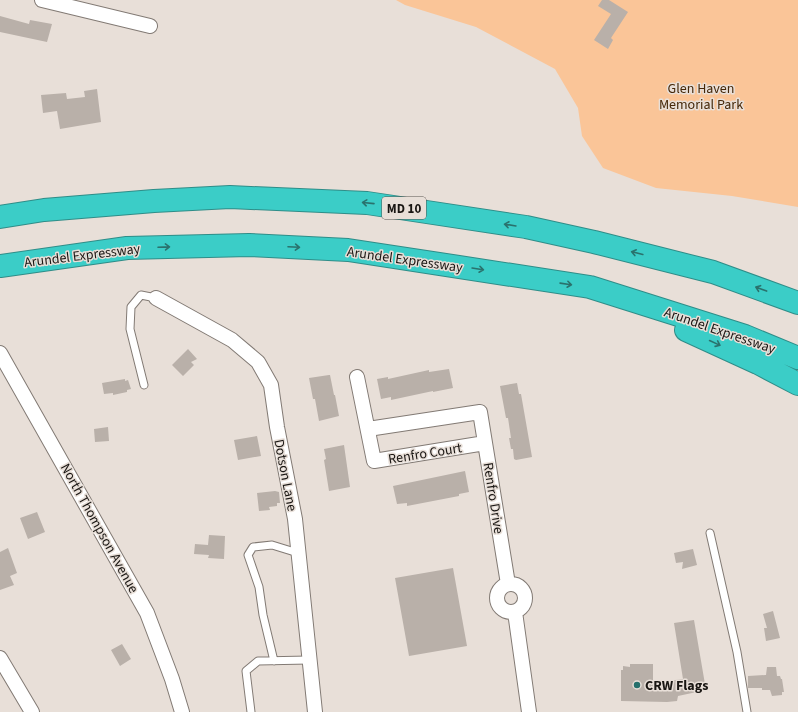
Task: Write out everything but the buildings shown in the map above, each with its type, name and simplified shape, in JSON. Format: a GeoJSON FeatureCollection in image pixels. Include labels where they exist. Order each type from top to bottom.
{"type":"FeatureCollection","features":[{"type":"Feature","properties":{"kind":"highway","name":"MD 10"},"geometry":{"type":"LineString","coordinates":[[0,217],[44,210],[154,201],[230,197],[366,203],[526,227],[594,242],[713,272],[798,303]]}},
{"type":"Feature","properties":{"kind":"highway","name":"Arundel Expressway"},"geometry":{"type":"LineString","coordinates":[[0,266],[127,248],[248,245],[348,250],[590,287],[746,336],[798,358]]}},
{"type":"Feature","properties":{"kind":"highway"},"geometry":{"type":"LineString","coordinates":[[590,287],[653,320],[690,331],[758,363],[798,384]]}},
{"type":"Feature","properties":{"kind":"street"},"geometry":{"type":"LineString","coordinates":[[42,0],[150,26]]}},
{"type":"Feature","properties":{"kind":"street","name":"Dotson Lane"},"geometry":{"type":"LineString","coordinates":[[156,298],[232,340],[258,362],[271,385],[277,427],[295,519],[315,712]]}},
{"type":"Feature","properties":{"kind":"street","name":"North Thompson Avenue"},"geometry":{"type":"LineString","coordinates":[[0,353],[147,613],[172,679],[182,712]]}},
{"type":"Feature","properties":{"kind":"street","name":"Renfro Court"},"geometry":{"type":"LineString","coordinates":[[357,376],[374,461],[485,443]]}},
{"type":"Feature","properties":{"kind":"street","name":"Renfro Drive"},"geometry":{"type":"LineString","coordinates":[[368,430],[480,412],[508,584]]}},
{"type":"Feature","properties":{"kind":"street"},"geometry":{"type":"LineString","coordinates":[[508,584],[517,584],[524,590],[526,599],[522,607],[514,612],[506,612],[499,606],[496,597],[500,588],[508,584]]}},
{"type":"Feature","properties":{"kind":"street"},"geometry":{"type":"LineString","coordinates":[[514,612],[529,712]]}},
{"type":"Feature","properties":{"kind":"street"},"geometry":{"type":"LineString","coordinates":[[0,658],[32,712]]}},
{"type":"Feature","properties":{"kind":"lane"},"geometry":{"type":"LineString","coordinates":[[144,385],[130,329],[131,307],[141,295],[156,298]]}},
{"type":"Feature","properties":{"kind":"lane"},"geometry":{"type":"LineString","coordinates":[[710,533],[736,652],[747,712]]}},
{"type":"Feature","properties":{"kind":"lane"},"geometry":{"type":"LineString","coordinates":[[274,661],[263,615],[259,587],[248,555],[253,547],[272,545],[298,553]]}},
{"type":"Feature","properties":{"kind":"lane"},"geometry":{"type":"LineString","coordinates":[[251,712],[246,671],[258,661],[310,660]]}},
{"type":"Feature","properties":{"kind":"green space","name":"Glen Haven Memorial Park"},"geometry":{"type":"Polygon","coordinates":[[[396,0],[798,0],[798,207],[732,196],[656,188],[603,168],[582,136],[578,108],[555,69],[476,27],[405,5],[396,0]]]}},
{"type":"Feature","properties":{"kind":"place","name":"CRW Flags"},"geometry":{"type":"Point","coordinates":[637,685]}}]}
